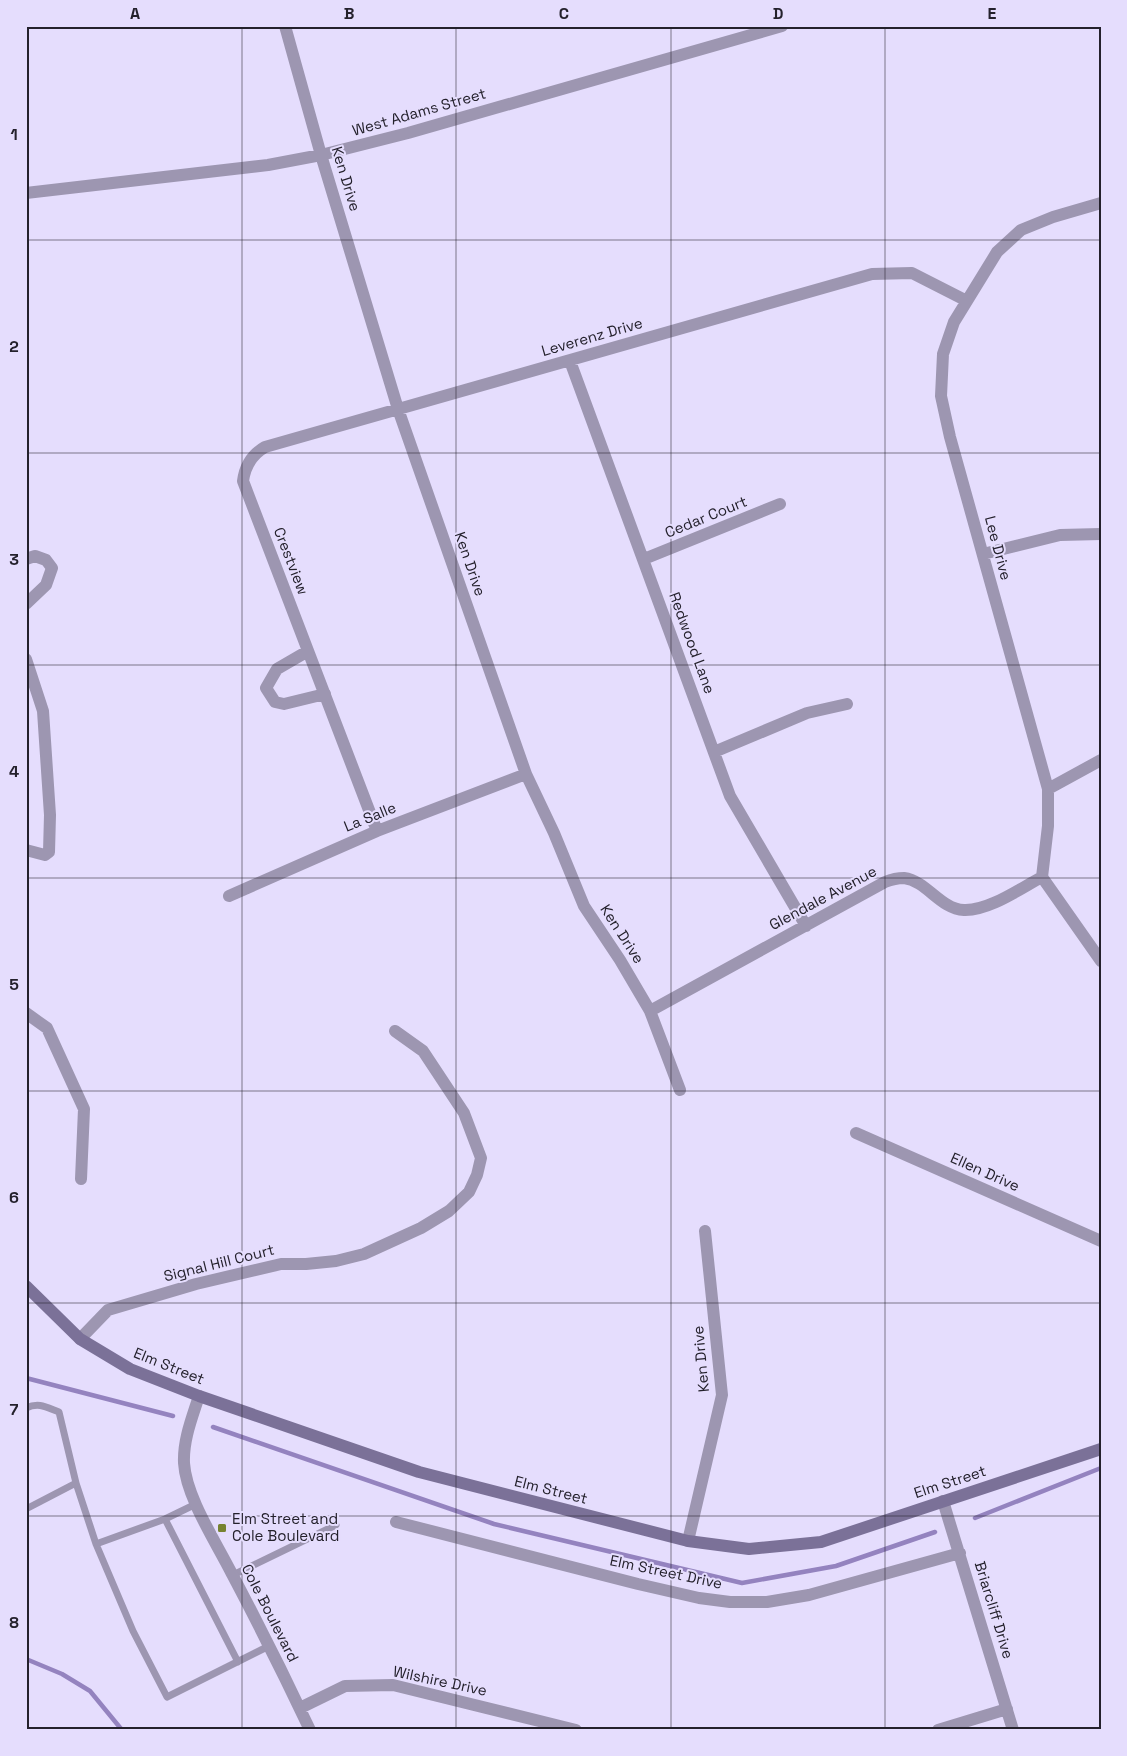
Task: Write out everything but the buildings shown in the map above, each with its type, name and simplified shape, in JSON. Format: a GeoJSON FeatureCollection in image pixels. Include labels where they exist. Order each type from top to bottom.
{"type":"FeatureCollection","features":[{"type":"Feature","properties":{"kind":"main road","name":"Elm Street"},"geometry":{"type":"LineString","coordinates":[[26,1286],[80,1338],[130,1369],[199,1396],[418,1472],[688,1541],[749,1549],[821,1542],[1101,1449]]}},
{"type":"Feature","properties":{"kind":"street","name":"Ken Drive"},"geometry":{"type":"LineString","coordinates":[[285,26],[321,155],[398,410],[526,774],[554,833],[584,906],[620,960],[650,1012],[680,1090]]}},
{"type":"Feature","properties":{"kind":"street","name":"West Adams Street"},"geometry":{"type":"LineString","coordinates":[[26,193],[268,165],[321,155],[408,133],[782,26]]}},
{"type":"Feature","properties":{"kind":"street","name":"Lee Drive"},"geometry":{"type":"LineString","coordinates":[[1042,877],[1048,826],[1048,789],[982,554],[941,396],[943,354],[954,322],[997,252],[1021,230],[1053,217],[1101,203]]}},
{"type":"Feature","properties":{"kind":"street","name":"Leverenz Drive"},"geometry":{"type":"LineString","coordinates":[[243,482],[244,469],[247,464],[256,452],[265,447],[872,274],[912,273],[966,301]]}},
{"type":"Feature","properties":{"kind":"street","name":"Redwood Lane"},"geometry":{"type":"LineString","coordinates":[[570,361],[730,796],[806,926]]}},
{"type":"Feature","properties":{"kind":"street","name":"Crestview"},"geometry":{"type":"LineString","coordinates":[[243,482],[377,831]]}},
{"type":"Feature","properties":{"kind":"street","name":"Cedar Court"},"geometry":{"type":"LineString","coordinates":[[644,559],[780,504]]}},
{"type":"Feature","properties":{"kind":"street"},"geometry":{"type":"LineString","coordinates":[[982,554],[1060,535],[1101,534]]}},
{"type":"Feature","properties":{"kind":"street"},"geometry":{"type":"LineString","coordinates":[[26,559],[35,556],[46,560],[52,568],[46,585],[26,604]]}},
{"type":"Feature","properties":{"kind":"street"},"geometry":{"type":"LineString","coordinates":[[308,651],[277,669],[266,688],[275,702],[284,704],[325,694]]}},
{"type":"Feature","properties":{"kind":"street"},"geometry":{"type":"LineString","coordinates":[[26,660],[43,711],[50,815],[49,852],[45,855],[26,850]]}},
{"type":"Feature","properties":{"kind":"street"},"geometry":{"type":"LineString","coordinates":[[714,752],[807,713],[847,704]]}},
{"type":"Feature","properties":{"kind":"street"},"geometry":{"type":"LineString","coordinates":[[1048,789],[1101,760]]}},
{"type":"Feature","properties":{"kind":"street","name":"La Salle"},"geometry":{"type":"LineString","coordinates":[[229,896],[377,831],[526,774]]}},
{"type":"Feature","properties":{"kind":"street"},"geometry":{"type":"LineString","coordinates":[[1042,877],[1101,961]]}},
{"type":"Feature","properties":{"kind":"street","name":"Glendale Avenue"},"geometry":{"type":"LineString","coordinates":[[650,1012],[885,882],[902,878],[918,882],[948,906],[963,910],[996,902],[1042,877]]}},
{"type":"Feature","properties":{"kind":"street"},"geometry":{"type":"LineString","coordinates":[[26,1014],[48,1028],[84,1108],[81,1178]]}},
{"type":"Feature","properties":{"kind":"street","name":"Signal Hill Court"},"geometry":{"type":"LineString","coordinates":[[80,1338],[108,1310],[196,1284],[281,1264],[336,1261],[364,1254],[421,1228],[449,1211],[469,1192],[477,1175],[481,1158],[464,1113],[423,1051],[396,1031]]}},
{"type":"Feature","properties":{"kind":"street","name":"Ellen Drive"},"geometry":{"type":"LineString","coordinates":[[856,1133],[1101,1241]]}},
{"type":"Feature","properties":{"kind":"street","name":"Ken Drive"},"geometry":{"type":"LineString","coordinates":[[688,1541],[722,1395],[706,1231]]}},
{"type":"Feature","properties":{"kind":"street","name":"Cole Boulevard"},"geometry":{"type":"LineString","coordinates":[[199,1396],[185,1444],[184,1462],[186,1478],[196,1504],[310,1730]]}},
{"type":"Feature","properties":{"kind":"street","name":"Briarcliff Drive"},"geometry":{"type":"LineString","coordinates":[[944,1501],[1013,1730]]}},
{"type":"Feature","properties":{"kind":"street","name":"Elm Street Drive"},"geometry":{"type":"LineString","coordinates":[[396,1522],[638,1584],[700,1598],[730,1602],[767,1602],[809,1595],[960,1553]]}},
{"type":"Feature","properties":{"kind":"street","name":"Wilshire Drive"},"geometry":{"type":"LineString","coordinates":[[300,1708],[345,1686],[393,1685],[576,1730]]}},
{"type":"Feature","properties":{"kind":"street"},"geometry":{"type":"LineString","coordinates":[[938,1730],[1007,1709]]}},
{"type":"Feature","properties":{"kind":"lane"},"geometry":{"type":"LineString","coordinates":[[26,1408],[35,1404],[59,1412],[76,1483],[96,1544],[133,1631],[166,1697],[269,1646]]}},
{"type":"Feature","properties":{"kind":"lane"},"geometry":{"type":"LineString","coordinates":[[26,1509],[76,1483]]}},
{"type":"Feature","properties":{"kind":"lane"},"geometry":{"type":"LineString","coordinates":[[96,1544],[165,1519],[196,1504]]}},
{"type":"Feature","properties":{"kind":"lane"},"geometry":{"type":"LineString","coordinates":[[165,1519],[238,1662]]}},
{"type":"Feature","properties":{"kind":"lane"},"geometry":{"type":"LineString","coordinates":[[232,1575],[336,1525]]}},
{"type":"Feature","properties":{"kind":"waterway"},"geometry":{"type":"LineString","coordinates":[[26,1378],[173,1416]]}},
{"type":"Feature","properties":{"kind":"waterway"},"geometry":{"type":"LineString","coordinates":[[213,1427],[494,1524],[742,1583],[836,1566],[935,1532]]}},
{"type":"Feature","properties":{"kind":"waterway"},"geometry":{"type":"LineString","coordinates":[[975,1518],[1101,1468]]}},
{"type":"Feature","properties":{"kind":"waterway"},"geometry":{"type":"LineString","coordinates":[[26,1659],[62,1674],[90,1691],[122,1730]]}},
{"type":"Feature","properties":{"kind":"place","name":"Elm Street and Cole Boulevard"},"geometry":{"type":"Point","coordinates":[222,1528]}}]}
